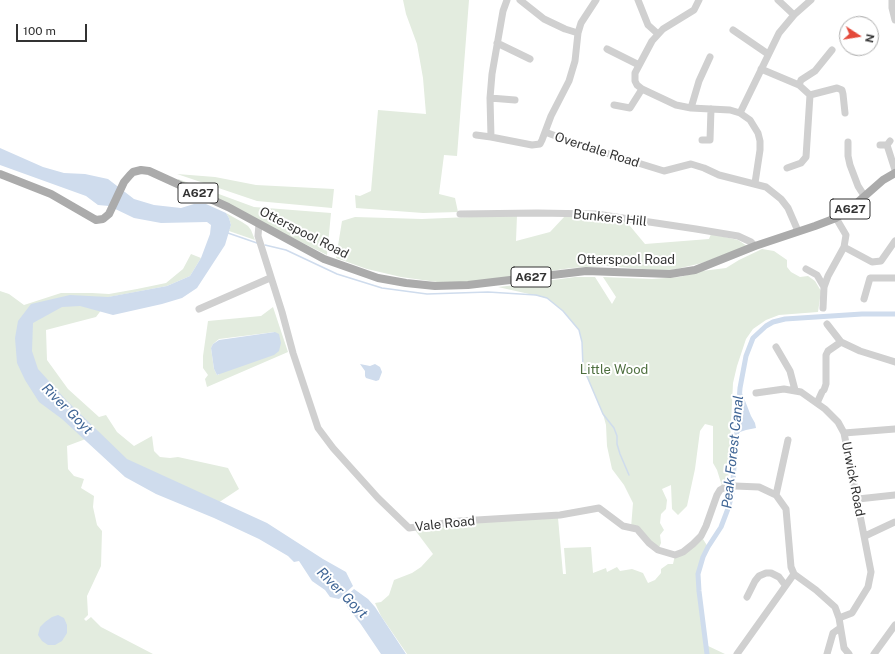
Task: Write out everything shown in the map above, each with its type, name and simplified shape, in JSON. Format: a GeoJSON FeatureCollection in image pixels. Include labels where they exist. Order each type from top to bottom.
{"type":"FeatureCollection","features":[{"type":"Feature","properties":{"kind":"main road","name":"Otterspool Road"},"geometry":{"type":"LineString","coordinates":[[0,174],[51,194],[96,220],[104,219],[109,214],[124,182],[133,172],[141,170],[155,173],[228,207],[324,259],[378,278],[435,286],[468,285],[586,271],[670,274],[695,270],[755,246]]}},
{"type":"Feature","properties":{"kind":"main road","name":"A627"},"geometry":{"type":"LineString","coordinates":[[755,246],[836,218],[850,209],[883,180],[895,172]]}},
{"type":"Feature","properties":{"kind":"street"},"geometry":{"type":"LineString","coordinates":[[476,135],[491,137],[490,98],[497,43],[503,11],[507,0]]}},
{"type":"Feature","properties":{"kind":"street"},"geometry":{"type":"LineString","coordinates":[[520,0],[544,19],[578,34]]}},
{"type":"Feature","properties":{"kind":"street"},"geometry":{"type":"LineString","coordinates":[[638,0],[648,25],[658,34]]}},
{"type":"Feature","properties":{"kind":"street"},"geometry":{"type":"LineString","coordinates":[[699,0],[694,10],[663,29],[658,34],[648,48],[639,65],[635,78],[637,85],[642,89],[676,105],[691,108],[730,110],[740,113],[750,120],[754,125],[760,141],[755,183]]}},
{"type":"Feature","properties":{"kind":"street"},"geometry":{"type":"LineString","coordinates":[[778,0],[794,15]]}},
{"type":"Feature","properties":{"kind":"street"},"geometry":{"type":"LineString","coordinates":[[740,113],[779,33],[794,15],[811,0]]}},
{"type":"Feature","properties":{"kind":"street"},"geometry":{"type":"LineString","coordinates":[[892,0],[895,20]]}},
{"type":"Feature","properties":{"kind":"street"},"geometry":{"type":"LineString","coordinates":[[545,132],[572,71],[581,23],[592,2]]}},
{"type":"Feature","properties":{"kind":"street"},"geometry":{"type":"LineString","coordinates":[[733,30],[768,54]]}},
{"type":"Feature","properties":{"kind":"street"},"geometry":{"type":"LineString","coordinates":[[497,43],[530,59]]}},
{"type":"Feature","properties":{"kind":"street"},"geometry":{"type":"LineString","coordinates":[[606,49],[639,65]]}},
{"type":"Feature","properties":{"kind":"street"},"geometry":{"type":"LineString","coordinates":[[799,86],[801,80],[815,71],[832,54]]}},
{"type":"Feature","properties":{"kind":"street"},"geometry":{"type":"LineString","coordinates":[[691,108],[699,81],[710,57]]}},
{"type":"Feature","properties":{"kind":"street"},"geometry":{"type":"LineString","coordinates":[[761,69],[799,86],[810,95]]}},
{"type":"Feature","properties":{"kind":"street"},"geometry":{"type":"LineString","coordinates":[[810,95],[837,88],[842,90],[844,113]]}},
{"type":"Feature","properties":{"kind":"street"},"geometry":{"type":"LineString","coordinates":[[614,105],[630,108],[642,89]]}},
{"type":"Feature","properties":{"kind":"street"},"geometry":{"type":"LineString","coordinates":[[786,168],[801,162],[806,157],[810,95]]}},
{"type":"Feature","properties":{"kind":"street"},"geometry":{"type":"LineString","coordinates":[[490,98],[515,100]]}},
{"type":"Feature","properties":{"kind":"street"},"geometry":{"type":"LineString","coordinates":[[702,140],[710,140],[711,109]]}},
{"type":"Feature","properties":{"kind":"street","name":"Overdale Road"},"geometry":{"type":"LineString","coordinates":[[491,137],[537,145],[540,144],[545,132],[583,146],[664,171],[691,164],[719,175],[755,183],[766,187],[781,200],[788,208],[798,231]]}},
{"type":"Feature","properties":{"kind":"street"},"geometry":{"type":"LineString","coordinates":[[848,142],[848,156],[850,164],[858,186],[865,197]]}},
{"type":"Feature","properties":{"kind":"street"},"geometry":{"type":"LineString","coordinates":[[886,144],[895,172]]}},
{"type":"Feature","properties":{"kind":"street","name":"Bunkers Hill"},"geometry":{"type":"LineString","coordinates":[[460,214],[596,214],[696,228],[731,235],[744,239],[755,246]]}},
{"type":"Feature","properties":{"kind":"street"},"geometry":{"type":"LineString","coordinates":[[823,308],[824,287],[828,276],[844,248],[846,235],[836,218]]}},
{"type":"Feature","properties":{"kind":"street","name":"Vale Road"},"geometry":{"type":"LineString","coordinates":[[260,224],[258,236],[270,278],[282,312],[293,353],[318,428],[333,448],[378,498],[409,528],[460,521],[560,515],[599,508],[623,526],[637,529],[646,540],[658,550],[675,554],[683,552],[701,536],[717,495],[720,490],[727,486]]}},
{"type":"Feature","properties":{"kind":"street"},"geometry":{"type":"LineString","coordinates":[[844,248],[872,262],[880,260],[895,241]]}},
{"type":"Feature","properties":{"kind":"street"},"geometry":{"type":"LineString","coordinates":[[806,269],[817,275],[824,287]]}},
{"type":"Feature","properties":{"kind":"street"},"geometry":{"type":"LineString","coordinates":[[199,309],[270,278]]}},
{"type":"Feature","properties":{"kind":"street"},"geometry":{"type":"LineString","coordinates":[[864,299],[870,278],[895,278]]}},
{"type":"Feature","properties":{"kind":"street"},"geometry":{"type":"LineString","coordinates":[[827,324],[841,342],[860,351],[895,362]]}},
{"type":"Feature","properties":{"kind":"street"},"geometry":{"type":"LineString","coordinates":[[817,403],[826,384],[826,355],[828,351],[841,342]]}},
{"type":"Feature","properties":{"kind":"street"},"geometry":{"type":"LineString","coordinates":[[756,393],[784,389],[795,390],[790,371],[776,347]]}},
{"type":"Feature","properties":{"kind":"street","name":"Urwick Road"},"geometry":{"type":"LineString","coordinates":[[795,390],[801,392],[817,403],[838,422],[844,433],[858,499],[871,572],[868,587],[852,613],[839,618]]}},
{"type":"Feature","properties":{"kind":"street"},"geometry":{"type":"LineString","coordinates":[[844,433],[895,429]]}},
{"type":"Feature","properties":{"kind":"street"},"geometry":{"type":"LineString","coordinates":[[776,495],[788,440]]}},
{"type":"Feature","properties":{"kind":"street"},"geometry":{"type":"LineString","coordinates":[[735,486],[759,488],[776,495],[786,509],[791,567],[794,574],[833,603],[839,618],[844,648],[849,654]]}},
{"type":"Feature","properties":{"kind":"street"},"geometry":{"type":"LineString","coordinates":[[858,499],[895,495]]}},
{"type":"Feature","properties":{"kind":"street"},"geometry":{"type":"LineString","coordinates":[[865,536],[895,522]]}},
{"type":"Feature","properties":{"kind":"street"},"geometry":{"type":"LineString","coordinates":[[747,597],[755,581],[759,576],[766,573],[771,573],[779,577],[785,585]]}},
{"type":"Feature","properties":{"kind":"street"},"geometry":{"type":"LineString","coordinates":[[737,654],[794,574]]}},
{"type":"Feature","properties":{"kind":"street"},"geometry":{"type":"LineString","coordinates":[[874,654],[895,625]]}},
{"type":"Feature","properties":{"kind":"street"},"geometry":{"type":"LineString","coordinates":[[827,654],[833,633],[840,628]]}},
{"type":"Feature","properties":{"kind":"street"},"geometry":{"type":"LineString","coordinates":[[888,634],[895,639]]}},
{"type":"Feature","properties":{"kind":"green space"},"geometry":{"type":"Polygon","coordinates":[[[403,0],[469,0],[457,156],[444,155],[439,194],[455,198],[458,212],[423,213],[356,208],[355,195],[360,196],[371,191],[378,110],[426,114],[423,78],[417,44],[406,14],[403,0]]]}},
{"type":"Feature","properties":{"kind":"green space"},"geometry":{"type":"Polygon","coordinates":[[[177,174],[215,177],[256,185],[334,189],[332,208],[257,201],[177,174]]]}},
{"type":"Feature","properties":{"kind":"green space"},"geometry":{"type":"Polygon","coordinates":[[[178,179],[254,207],[331,213],[327,255],[178,181],[178,179]]]}},
{"type":"Feature","properties":{"kind":"green space"},"geometry":{"type":"Polygon","coordinates":[[[226,213],[248,226],[255,240],[229,231],[231,225],[226,213]]]}},
{"type":"Feature","properties":{"kind":"green space"},"geometry":{"type":"Polygon","coordinates":[[[517,215],[516,241],[550,232],[565,216],[625,220],[645,244],[709,239],[711,234],[738,240],[747,246],[702,263],[668,271],[606,266],[571,268],[474,282],[444,283],[401,277],[367,269],[336,258],[342,221],[355,217],[422,219],[517,215]]]}},
{"type":"Feature","properties":{"kind":"green space","name":"Little Wood"},"geometry":{"type":"Polygon","coordinates":[[[762,249],[774,251],[787,260],[787,267],[791,272],[800,277],[808,276],[815,281],[821,291],[818,312],[779,315],[766,320],[753,329],[746,339],[733,383],[728,484],[722,486],[713,463],[713,426],[705,424],[700,431],[695,469],[687,506],[678,515],[672,509],[671,485],[662,489],[667,500],[666,509],[661,514],[660,523],[664,530],[660,535],[661,543],[658,550],[631,528],[633,503],[624,485],[612,469],[607,446],[606,425],[603,414],[583,367],[582,342],[579,330],[563,311],[547,298],[498,287],[575,277],[595,277],[612,304],[616,297],[603,277],[652,279],[680,277],[702,271],[726,268],[762,249]]]}},
{"type":"Feature","properties":{"kind":"green space"},"geometry":{"type":"Polygon","coordinates":[[[191,254],[201,258],[190,276],[167,286],[109,297],[96,317],[46,330],[47,360],[68,389],[99,417],[106,415],[117,432],[134,446],[152,436],[154,451],[160,457],[178,457],[228,468],[239,489],[212,507],[183,496],[91,437],[67,446],[68,469],[74,476],[84,479],[81,488],[94,496],[93,507],[97,525],[102,531],[101,566],[87,596],[88,615],[84,619],[86,621],[91,617],[101,627],[153,654],[0,654],[0,291],[9,294],[24,305],[61,293],[109,294],[137,289],[166,283],[183,269],[191,254]]]}},
{"type":"Feature","properties":{"kind":"green space"},"geometry":{"type":"Polygon","coordinates":[[[273,307],[288,352],[207,387],[205,379],[208,375],[203,368],[203,356],[208,321],[261,316],[273,307]],[[275,332],[219,339],[211,348],[214,369],[218,375],[275,332]]]}},
{"type":"Feature","properties":{"kind":"green space"},"geometry":{"type":"Polygon","coordinates":[[[558,518],[563,574],[566,574],[564,548],[591,547],[593,573],[606,568],[607,572],[617,567],[620,571],[632,569],[643,573],[648,583],[655,580],[661,573],[661,569],[668,564],[673,564],[675,555],[701,536],[708,547],[698,573],[706,645],[725,654],[407,654],[381,616],[375,603],[381,602],[389,595],[394,580],[412,573],[421,567],[433,554],[415,530],[472,522],[558,518]]]}},
{"type":"Feature","properties":{"kind":"water","name":"River Goyt"},"geometry":{"type":"Polygon","coordinates":[[[0,148],[43,167],[64,173],[85,174],[108,179],[134,199],[154,205],[181,208],[194,204],[206,204],[226,213],[231,225],[225,245],[197,288],[182,298],[113,315],[80,306],[62,307],[33,323],[32,351],[38,369],[67,401],[127,459],[267,523],[346,572],[353,586],[339,599],[330,597],[325,590],[312,581],[299,561],[294,562],[288,556],[259,539],[214,518],[156,494],[125,477],[62,419],[39,402],[25,380],[17,363],[15,338],[18,321],[31,304],[70,295],[108,297],[167,286],[190,276],[201,258],[210,234],[211,225],[207,222],[161,223],[134,218],[109,206],[98,205],[86,196],[0,165],[0,148]]]}},
{"type":"Feature","properties":{"kind":"water"},"geometry":{"type":"Polygon","coordinates":[[[275,332],[279,334],[281,343],[279,351],[274,355],[217,375],[214,369],[211,348],[213,344],[219,340],[275,332]]]}},
{"type":"Feature","properties":{"kind":"water"},"geometry":{"type":"Polygon","coordinates":[[[360,364],[370,366],[375,364],[380,367],[382,372],[379,380],[376,381],[366,378],[365,371],[360,364]]]}},
{"type":"Feature","properties":{"kind":"water"},"geometry":{"type":"Polygon","coordinates":[[[740,388],[756,428],[740,432],[736,438],[740,388]]]}},
{"type":"Feature","properties":{"kind":"water"},"geometry":{"type":"Polygon","coordinates":[[[354,589],[368,599],[375,607],[406,654],[381,654],[342,600],[354,589]]]}},
{"type":"Feature","properties":{"kind":"water"},"geometry":{"type":"Polygon","coordinates":[[[58,615],[64,618],[67,625],[67,633],[62,641],[55,645],[48,645],[42,641],[38,635],[40,627],[52,617],[58,615]]]}},
{"type":"Feature","properties":{"kind":"waterway"},"geometry":{"type":"LineString","coordinates":[[228,233],[257,243]]}},
{"type":"Feature","properties":{"kind":"waterway"},"geometry":{"type":"LineString","coordinates":[[265,245],[286,250],[337,274],[382,288],[427,294],[488,292],[536,295],[547,298],[563,311],[579,330],[582,342],[583,367],[603,414],[614,428],[620,454],[629,475]]}},
{"type":"Feature","properties":{"kind":"waterway","name":"Peak Forest Canal"},"geometry":{"type":"LineString","coordinates":[[707,654],[698,574],[703,557],[721,527],[729,506],[732,493],[740,388],[746,356],[753,338],[766,326],[773,322],[785,319],[862,314],[895,314]]}}]}
